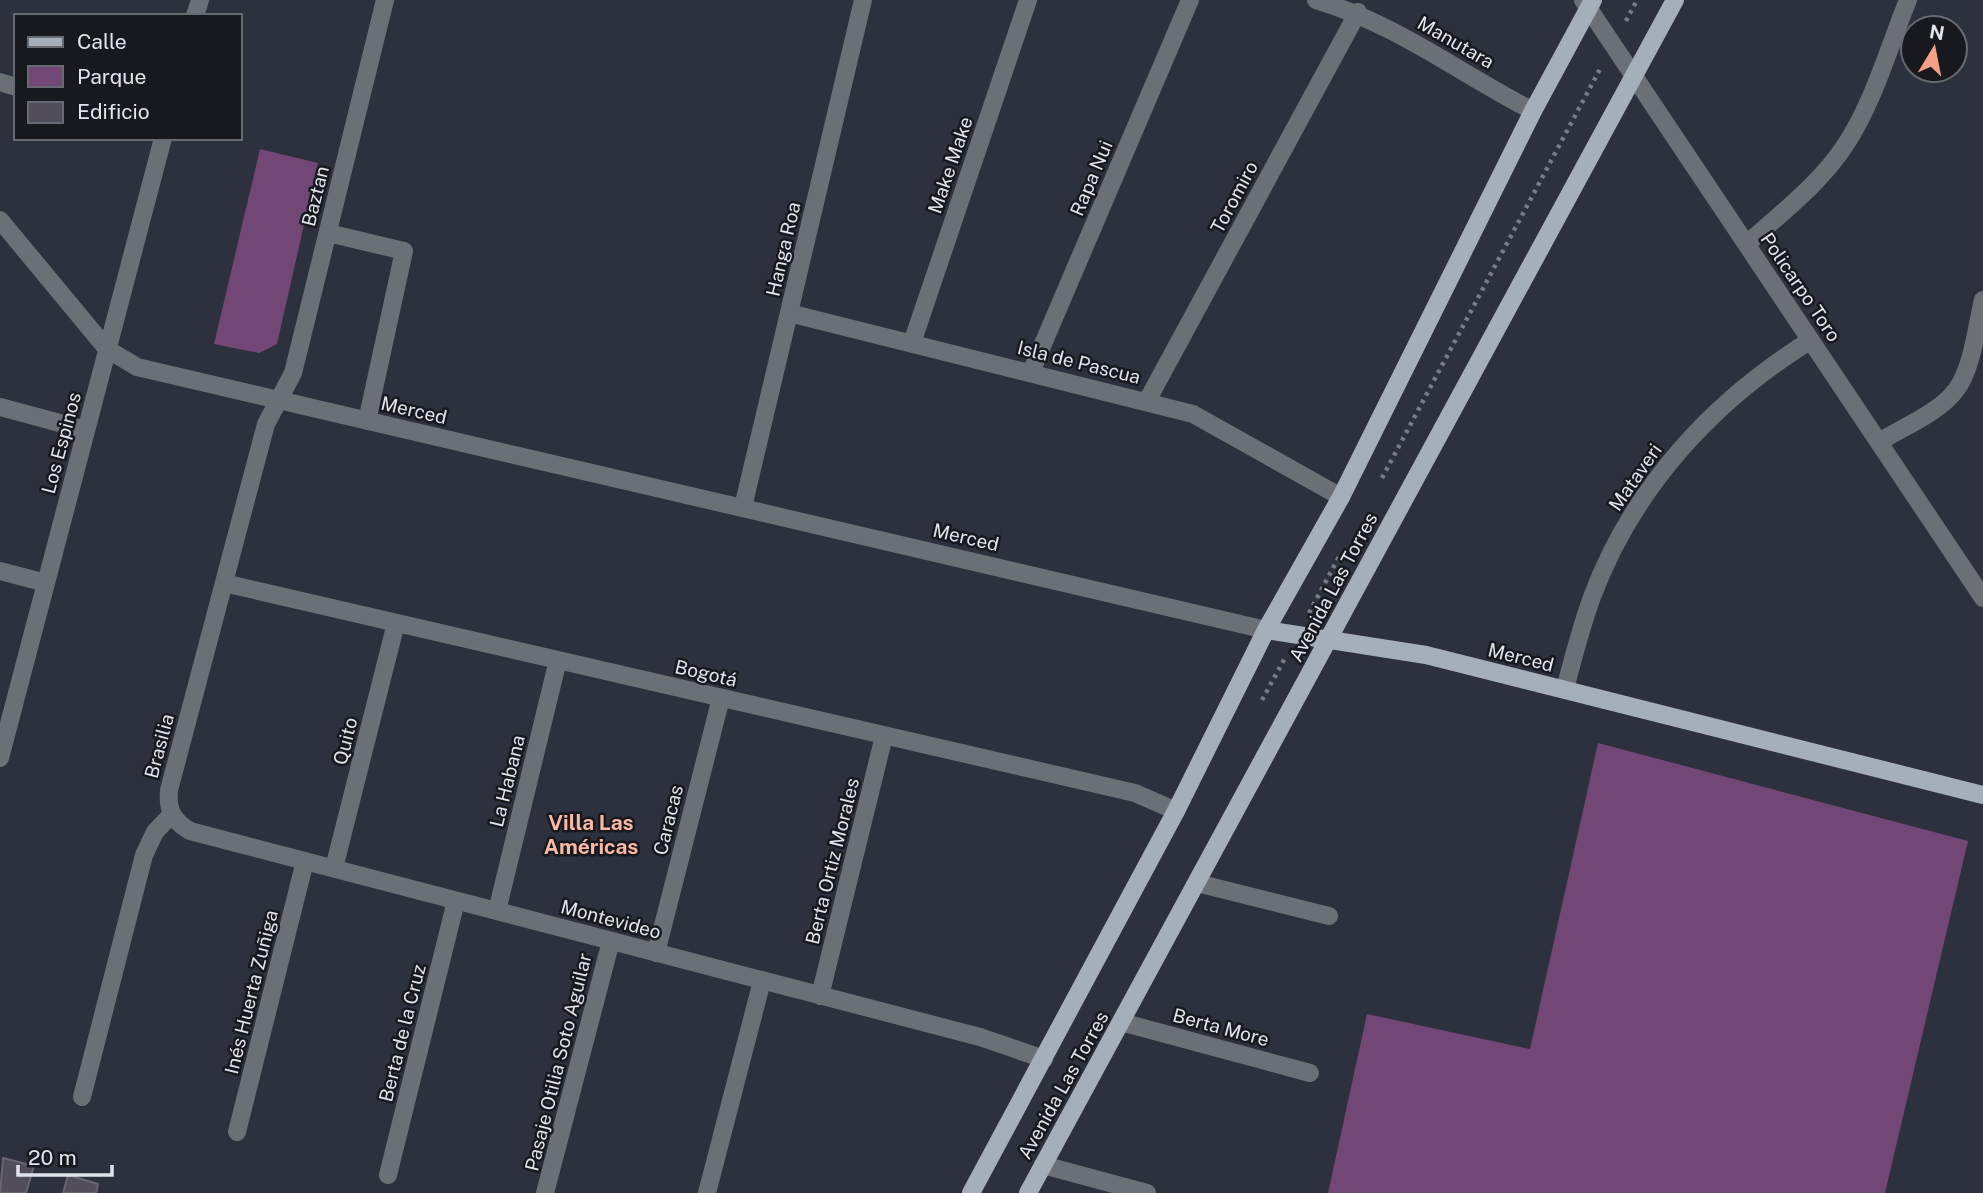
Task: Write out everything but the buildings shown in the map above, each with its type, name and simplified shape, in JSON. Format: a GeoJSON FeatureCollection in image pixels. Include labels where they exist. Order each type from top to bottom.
{"type":"FeatureCollection","features":[{"type":"Feature","properties":{"kind":"main road","name":"Avenida Las Torres"},"geometry":{"type":"LineString","coordinates":[[1028,1193],[1675,0]]}},
{"type":"Feature","properties":{"kind":"main road","name":"Avenida Las Torres"},"geometry":{"type":"LineString","coordinates":[[971,1193],[1176,811],[1266,630],[1341,497],[1588,3]]}},
{"type":"Feature","properties":{"kind":"main road","name":"Merced"},"geometry":{"type":"LineString","coordinates":[[1266,630],[1426,654],[1983,795]]}},
{"type":"Feature","properties":{"kind":"street","name":"Baztan"},"geometry":{"type":"LineString","coordinates":[[279,400],[293,373],[385,0]]}},
{"type":"Feature","properties":{"kind":"street","name":"Hanga Roa"},"geometry":{"type":"LineString","coordinates":[[743,507],[863,0]]}},
{"type":"Feature","properties":{"kind":"street","name":"Make Make"},"geometry":{"type":"LineString","coordinates":[[912,343],[1028,0]]}},
{"type":"Feature","properties":{"kind":"street","name":"Rapa Nui"},"geometry":{"type":"LineString","coordinates":[[1031,372],[1190,0]]}},
{"type":"Feature","properties":{"kind":"street","name":"Manutara"},"geometry":{"type":"LineString","coordinates":[[1317,0],[1358,12],[1407,37],[1533,111]]}},
{"type":"Feature","properties":{"kind":"street"},"geometry":{"type":"LineString","coordinates":[[1747,244],[1811,185],[1845,145],[1867,102],[1908,0]]}},
{"type":"Feature","properties":{"kind":"street","name":"Policarpo Toro"},"geometry":{"type":"LineString","coordinates":[[1588,3],[1983,598]]}},
{"type":"Feature","properties":{"kind":"street","name":"Toromiro"},"geometry":{"type":"LineString","coordinates":[[1147,401],[1358,12]]}},
{"type":"Feature","properties":{"kind":"street","name":"Los Espinos"},"geometry":{"type":"LineString","coordinates":[[0,758],[3,732],[46,583],[162,140]]}},
{"type":"Feature","properties":{"kind":"street","name":"Merced"},"geometry":{"type":"LineString","coordinates":[[0,220],[107,349],[125,361],[150,370],[1266,630]]}},
{"type":"Feature","properties":{"kind":"street"},"geometry":{"type":"LineString","coordinates":[[328,233],[404,250],[366,421]]}},
{"type":"Feature","properties":{"kind":"street"},"geometry":{"type":"LineString","coordinates":[[1879,442],[1942,404],[1958,388],[1964,376],[1983,300]]}},
{"type":"Feature","properties":{"kind":"street","name":"Isla de Pascua"},"geometry":{"type":"LineString","coordinates":[[789,313],[1193,414],[1341,497]]}},
{"type":"Feature","properties":{"kind":"street","name":"Mataveri"},"geometry":{"type":"LineString","coordinates":[[1565,689],[1584,619],[1602,572],[1632,515],[1654,482],[1714,413],[1753,380],[1811,340]]}},
{"type":"Feature","properties":{"kind":"street","name":"Brasilia"},"geometry":{"type":"LineString","coordinates":[[171,815],[168,802],[170,790],[266,424],[279,400]]}},
{"type":"Feature","properties":{"kind":"street"},"geometry":{"type":"LineString","coordinates":[[0,407],[86,430]]}},
{"type":"Feature","properties":{"kind":"street"},"geometry":{"type":"LineString","coordinates":[[0,571],[46,583]]}},
{"type":"Feature","properties":{"kind":"street","name":"Bogotá"},"geometry":{"type":"LineString","coordinates":[[224,583],[1135,793],[1176,811]]}},
{"type":"Feature","properties":{"kind":"street","name":"Quito"},"geometry":{"type":"LineString","coordinates":[[334,869],[396,623]]}},
{"type":"Feature","properties":{"kind":"street","name":"La Habana"},"geometry":{"type":"LineString","coordinates":[[497,911],[558,660]]}},
{"type":"Feature","properties":{"kind":"street","name":"Caracas"},"geometry":{"type":"LineString","coordinates":[[656,953],[721,698]]}},
{"type":"Feature","properties":{"kind":"street","name":"Berta Ortiz Morales"},"geometry":{"type":"LineString","coordinates":[[820,996],[884,736]]}},
{"type":"Feature","properties":{"kind":"street"},"geometry":{"type":"LineString","coordinates":[[82,1097],[145,855],[155,832],[171,815]]}},
{"type":"Feature","properties":{"kind":"street","name":"Montevideo"},"geometry":{"type":"LineString","coordinates":[[171,815],[179,825],[190,831],[980,1037],[1044,1059]]}},
{"type":"Feature","properties":{"kind":"street","name":"Inés Huerta Zuñiga"},"geometry":{"type":"LineString","coordinates":[[237,1132],[305,861]]}},
{"type":"Feature","properties":{"kind":"street"},"geometry":{"type":"LineString","coordinates":[[1197,883],[1329,916]]}},
{"type":"Feature","properties":{"kind":"street","name":"Berta de la Cruz"},"geometry":{"type":"LineString","coordinates":[[388,1175],[456,901]]}},
{"type":"Feature","properties":{"kind":"street","name":"Pasaje Otilia Soto Aguilar"},"geometry":{"type":"LineString","coordinates":[[545,1193],[611,941]]}},
{"type":"Feature","properties":{"kind":"street"},"geometry":{"type":"LineString","coordinates":[[707,1193],[762,981]]}},
{"type":"Feature","properties":{"kind":"street","name":"Berta More"},"geometry":{"type":"LineString","coordinates":[[1121,1022],[1310,1073]]}},
{"type":"Feature","properties":{"kind":"street"},"geometry":{"type":"LineString","coordinates":[[1043,1165],[1147,1193]]}},
{"type":"Feature","properties":{"kind":"path"},"geometry":{"type":"LineString","coordinates":[[1378,483],[1637,0]]}},
{"type":"Feature","properties":{"kind":"path"},"geometry":{"type":"LineString","coordinates":[[1261,702],[1346,544]]}},
{"type":"Feature","properties":{"kind":"green space"},"geometry":{"type":"Polygon","coordinates":[[[260,149],[318,163],[277,344],[259,353],[214,344],[260,149]]]}},
{"type":"Feature","properties":{"kind":"green space"},"geometry":{"type":"Polygon","coordinates":[[[1598,743],[1968,841],[1885,1193],[1328,1193],[1367,1014],[1530,1049],[1598,743]]]}},
{"type":"Feature","properties":{"kind":"district","name":"Villa Las Américas"},"geometry":{"type":"Point","coordinates":[591,835]}}]}
